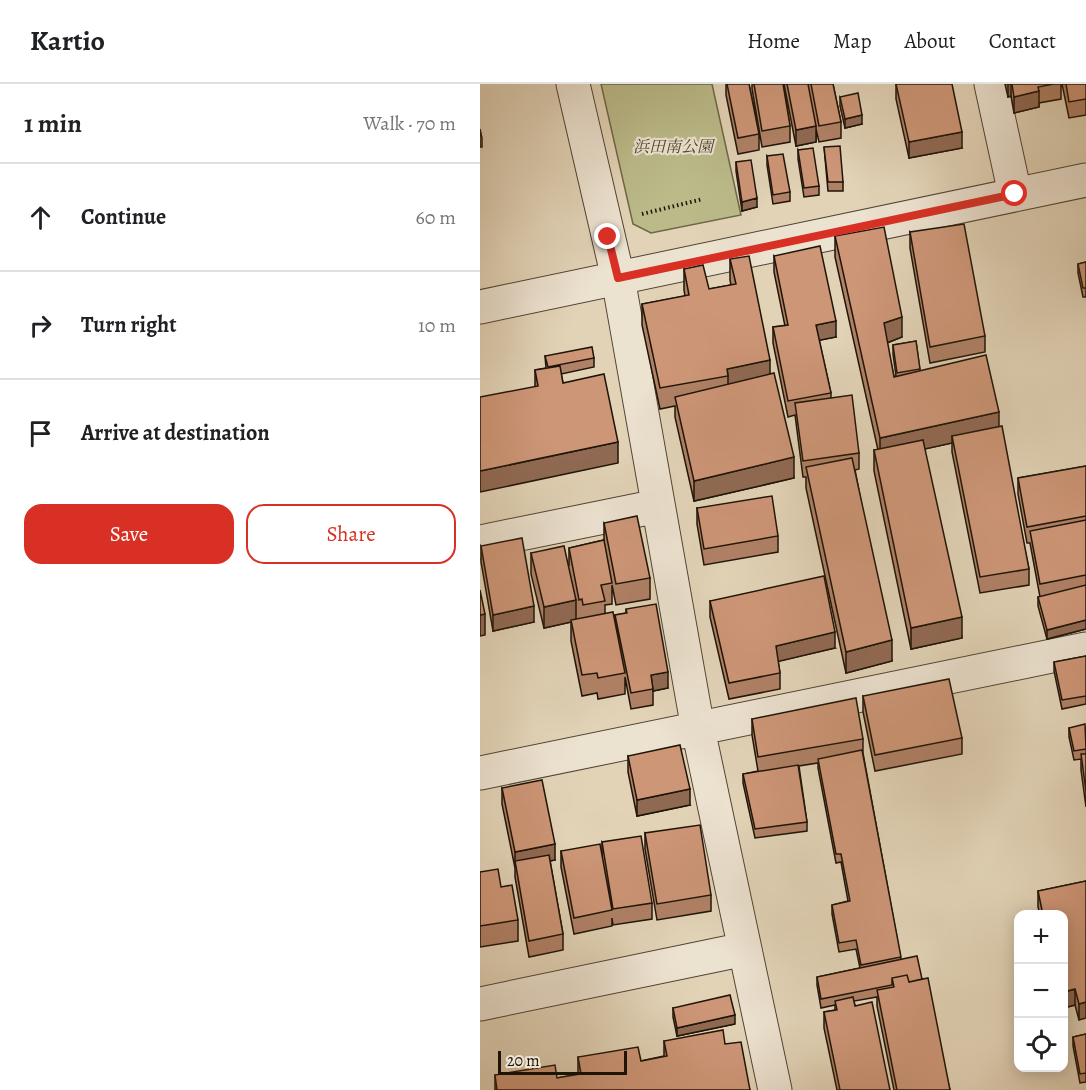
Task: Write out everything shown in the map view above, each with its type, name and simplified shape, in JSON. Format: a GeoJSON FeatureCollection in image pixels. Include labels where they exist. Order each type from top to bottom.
{"type":"FeatureCollection","features":[{"type":"Feature","properties":{"kind":"street"},"geometry":{"type":"LineString","coordinates":[[573,84],[618,278],[698,729],[775,1090]]}},
{"type":"Feature","properties":{"kind":"street"},"geometry":{"type":"LineString","coordinates":[[991,84],[1015,194]]}},
{"type":"Feature","properties":{"kind":"street"},"geometry":{"type":"LineString","coordinates":[[480,307],[1086,180]]}},
{"type":"Feature","properties":{"kind":"street"},"geometry":{"type":"LineString","coordinates":[[480,542],[658,506]]}},
{"type":"Feature","properties":{"kind":"street"},"geometry":{"type":"LineString","coordinates":[[480,773],[1086,649]]}},
{"type":"Feature","properties":{"kind":"street"},"geometry":{"type":"LineString","coordinates":[[480,1004],[745,950]]}},
{"type":"Feature","properties":{"kind":"path"},"geometry":{"type":"LineString","coordinates":[[637,215],[703,199]]}},
{"type":"Feature","properties":{"kind":"green space","name":"浜田南公園"},"geometry":{"type":"Polygon","coordinates":[[[601,84],[712,84],[741,215],[651,233],[633,224],[601,84]]]}},
{"type":"Feature","properties":{"kind":"building"},"geometry":{"type":"Polygon","coordinates":[[[727,84],[749,84],[759,134],[738,138],[727,84]]]}},
{"type":"Feature","properties":{"kind":"building"},"geometry":{"type":"Polygon","coordinates":[[[754,84],[783,84],[790,126],[762,131],[754,84]]]}},
{"type":"Feature","properties":{"kind":"building"},"geometry":{"type":"Polygon","coordinates":[[[787,84],[808,84],[816,126],[796,130],[787,84]]]}},
{"type":"Feature","properties":{"kind":"building"},"geometry":{"type":"Polygon","coordinates":[[[811,84],[833,84],[841,122],[819,126],[811,84]]]}},
{"type":"Feature","properties":{"kind":"building"},"geometry":{"type":"Polygon","coordinates":[[[896,84],[952,84],[962,132],[909,142],[896,84]]]}},
{"type":"Feature","properties":{"kind":"building"},"geometry":{"type":"Polygon","coordinates":[[[1012,84],[1054,84],[1038,87],[1039,91],[1014,97],[1012,84]]]}},
{"type":"Feature","properties":{"kind":"building"},"geometry":{"type":"Polygon","coordinates":[[[1066,84],[1086,84],[1086,99],[1069,102],[1066,84]]]}},
{"type":"Feature","properties":{"kind":"building"},"geometry":{"type":"Polygon","coordinates":[[[858,93],[862,115],[845,119],[840,97],[858,93]]]}},
{"type":"Feature","properties":{"kind":"building"},"geometry":{"type":"Polygon","coordinates":[[[840,146],[843,182],[828,182],[824,147],[840,146]]]}},
{"type":"Feature","properties":{"kind":"building"},"geometry":{"type":"Polygon","coordinates":[[[813,148],[819,186],[804,188],[798,150],[813,148]]]}},
{"type":"Feature","properties":{"kind":"building"},"geometry":{"type":"Polygon","coordinates":[[[783,154],[790,192],[773,195],[767,156],[783,154]]]}},
{"type":"Feature","properties":{"kind":"building"},"geometry":{"type":"Polygon","coordinates":[[[751,160],[757,198],[742,202],[736,162],[751,160]]]}},
{"type":"Feature","properties":{"kind":"building"},"geometry":{"type":"Polygon","coordinates":[[[964,224],[985,336],[930,347],[910,232],[964,224]]]}},
{"type":"Feature","properties":{"kind":"building"},"geometry":{"type":"Polygon","coordinates":[[[884,227],[902,317],[884,323],[894,377],[986,355],[999,412],[880,438],[835,236],[884,227]]]}},
{"type":"Feature","properties":{"kind":"building"},"geometry":{"type":"Polygon","coordinates":[[[820,246],[836,321],[816,325],[831,393],[788,401],[773,327],[788,325],[774,256],[820,246]]]}},
{"type":"Feature","properties":{"kind":"building"},"geometry":{"type":"Polygon","coordinates":[[[749,256],[770,360],[727,369],[728,376],[660,388],[642,304],[689,295],[684,269],[703,265],[709,289],[736,284],[730,259],[749,256]]]}},
{"type":"Feature","properties":{"kind":"building"},"geometry":{"type":"Polygon","coordinates":[[[1086,262],[1086,288],[1083,288],[1078,264],[1086,262]]]}},
{"type":"Feature","properties":{"kind":"building"},"geometry":{"type":"Polygon","coordinates":[[[916,341],[920,369],[897,373],[893,345],[916,341]]]}},
{"type":"Feature","properties":{"kind":"building"},"geometry":{"type":"Polygon","coordinates":[[[592,347],[594,358],[548,367],[545,356],[592,347]]]}},
{"type":"Feature","properties":{"kind":"building"},"geometry":{"type":"Polygon","coordinates":[[[560,366],[563,383],[604,374],[618,442],[480,471],[480,397],[538,386],[535,370],[560,366]]]}},
{"type":"Feature","properties":{"kind":"building"},"geometry":{"type":"Polygon","coordinates":[[[774,373],[794,457],[694,481],[675,397],[774,373]]]}},
{"type":"Feature","properties":{"kind":"building"},"geometry":{"type":"Polygon","coordinates":[[[852,395],[859,453],[803,461],[795,403],[852,395]]]}},
{"type":"Feature","properties":{"kind":"building"},"geometry":{"type":"Polygon","coordinates":[[[1002,426],[1029,569],[980,577],[952,436],[1002,426]]]}},
{"type":"Feature","properties":{"kind":"building"},"geometry":{"type":"Polygon","coordinates":[[[923,440],[962,617],[911,628],[874,450],[923,440]]]}},
{"type":"Feature","properties":{"kind":"building"},"geometry":{"type":"Polygon","coordinates":[[[852,458],[892,640],[846,652],[806,467],[852,458]]]}},
{"type":"Feature","properties":{"kind":"building"},"geometry":{"type":"Polygon","coordinates":[[[1086,466],[1086,516],[1027,527],[1018,478],[1086,466]]]}},
{"type":"Feature","properties":{"kind":"building"},"geometry":{"type":"Polygon","coordinates":[[[772,496],[778,536],[704,549],[697,508],[772,496]]]}},
{"type":"Feature","properties":{"kind":"building"},"geometry":{"type":"Polygon","coordinates":[[[637,516],[650,578],[616,584],[604,523],[637,516]]]}},
{"type":"Feature","properties":{"kind":"building"},"geometry":{"type":"Polygon","coordinates":[[[1086,520],[1086,575],[1040,584],[1030,531],[1086,520]]]}},
{"type":"Feature","properties":{"kind":"building"},"geometry":{"type":"Polygon","coordinates":[[[522,538],[534,606],[493,615],[481,546],[522,538]]]}},
{"type":"Feature","properties":{"kind":"building"},"geometry":{"type":"Polygon","coordinates":[[[604,540],[612,583],[601,585],[605,601],[583,605],[582,599],[579,600],[569,548],[604,540]]]}},
{"type":"Feature","properties":{"kind":"building"},"geometry":{"type":"Polygon","coordinates":[[[564,546],[576,600],[544,607],[531,553],[564,546]]]}},
{"type":"Feature","properties":{"kind":"building"},"geometry":{"type":"Polygon","coordinates":[[[824,576],[835,632],[776,646],[780,673],[729,683],[710,601],[824,576]]]}},
{"type":"Feature","properties":{"kind":"building"},"geometry":{"type":"Polygon","coordinates":[[[1086,585],[1086,620],[1047,630],[1038,597],[1086,585]]]}},
{"type":"Feature","properties":{"kind":"building"},"geometry":{"type":"Polygon","coordinates":[[[480,590],[485,614],[480,615],[480,590]]]}},
{"type":"Feature","properties":{"kind":"building"},"geometry":{"type":"Polygon","coordinates":[[[656,604],[668,672],[651,675],[653,689],[631,693],[615,615],[627,613],[626,609],[656,604]]]}},
{"type":"Feature","properties":{"kind":"building"},"geometry":{"type":"Polygon","coordinates":[[[613,612],[625,673],[598,678],[597,673],[582,675],[571,620],[613,612]]]}},
{"type":"Feature","properties":{"kind":"building"},"geometry":{"type":"Polygon","coordinates":[[[1086,656],[1086,696],[1062,700],[1054,662],[1086,656]]]}},
{"type":"Feature","properties":{"kind":"building"},"geometry":{"type":"Polygon","coordinates":[[[949,679],[962,738],[875,755],[863,696],[949,679]]]}},
{"type":"Feature","properties":{"kind":"building"},"geometry":{"type":"Polygon","coordinates":[[[856,698],[863,739],[758,757],[752,719],[856,698]]]}},
{"type":"Feature","properties":{"kind":"building"},"geometry":{"type":"Polygon","coordinates":[[[1085,724],[1086,749],[1074,751],[1069,728],[1085,724]]]}},
{"type":"Feature","properties":{"kind":"building"},"geometry":{"type":"Polygon","coordinates":[[[680,745],[690,789],[637,800],[628,756],[680,745]]]}},
{"type":"Feature","properties":{"kind":"building"},"geometry":{"type":"Polygon","coordinates":[[[862,750],[901,957],[861,965],[856,940],[839,943],[832,905],[850,901],[841,854],[836,854],[818,759],[862,750]]]}},
{"type":"Feature","properties":{"kind":"building"},"geometry":{"type":"Polygon","coordinates":[[[1081,754],[1086,754],[1086,791],[1081,754]]]}},
{"type":"Feature","properties":{"kind":"building"},"geometry":{"type":"Polygon","coordinates":[[[798,765],[807,822],[755,829],[743,774],[798,765]]]}},
{"type":"Feature","properties":{"kind":"building"},"geometry":{"type":"Polygon","coordinates":[[[542,780],[555,844],[515,852],[502,788],[542,780]]]}},
{"type":"Feature","properties":{"kind":"building"},"geometry":{"type":"Polygon","coordinates":[[[700,825],[711,895],[657,904],[645,833],[700,825]]]}},
{"type":"Feature","properties":{"kind":"building"},"geometry":{"type":"Polygon","coordinates":[[[641,836],[652,903],[613,909],[602,842],[641,836]]]}},
{"type":"Feature","properties":{"kind":"building"},"geometry":{"type":"Polygon","coordinates":[[[600,844],[612,910],[574,918],[561,851],[600,844]]]}},
{"type":"Feature","properties":{"kind":"building"},"geometry":{"type":"Polygon","coordinates":[[[549,855],[563,934],[529,941],[515,861],[549,855]]]}},
{"type":"Feature","properties":{"kind":"building"},"geometry":{"type":"Polygon","coordinates":[[[498,869],[501,887],[512,885],[518,920],[480,926],[480,872],[498,869]]]}},
{"type":"Feature","properties":{"kind":"building"},"geometry":{"type":"Polygon","coordinates":[[[1086,881],[1086,1002],[1079,1004],[1075,989],[1068,991],[1068,910],[1042,910],[1038,891],[1086,881]]]}},
{"type":"Feature","properties":{"kind":"building"},"geometry":{"type":"Polygon","coordinates":[[[917,956],[922,979],[909,982],[907,975],[892,978],[892,985],[821,999],[817,977],[917,956]]]}},
{"type":"Feature","properties":{"kind":"building"},"geometry":{"type":"Polygon","coordinates":[[[907,975],[909,982],[928,978],[950,1090],[897,1090],[877,990],[894,987],[892,978],[907,975]]]}},
{"type":"Feature","properties":{"kind":"building"},"geometry":{"type":"Polygon","coordinates":[[[730,995],[735,1015],[677,1028],[673,1008],[730,995]]]}},
{"type":"Feature","properties":{"kind":"building"},"geometry":{"type":"Polygon","coordinates":[[[853,997],[855,1006],[872,1002],[890,1090],[840,1090],[824,1012],[837,1010],[835,1001],[853,997]]]}},
{"type":"Feature","properties":{"kind":"building"},"geometry":{"type":"Polygon","coordinates":[[[723,1030],[725,1044],[741,1042],[750,1090],[497,1090],[495,1075],[555,1065],[557,1078],[581,1074],[578,1057],[638,1047],[641,1061],[667,1056],[664,1041],[723,1030]]]}},
{"type":"Feature","properties":{"kind":"building"},"geometry":{"type":"Polygon","coordinates":[[[1086,1034],[1086,1073],[1080,1074],[1073,1037],[1086,1034]]]}},
{"type":"Feature","properties":{"kind":"route"},"geometry":{"type":"LineString","coordinates":[[608,237],[618,278],[1015,194]]}}]}
